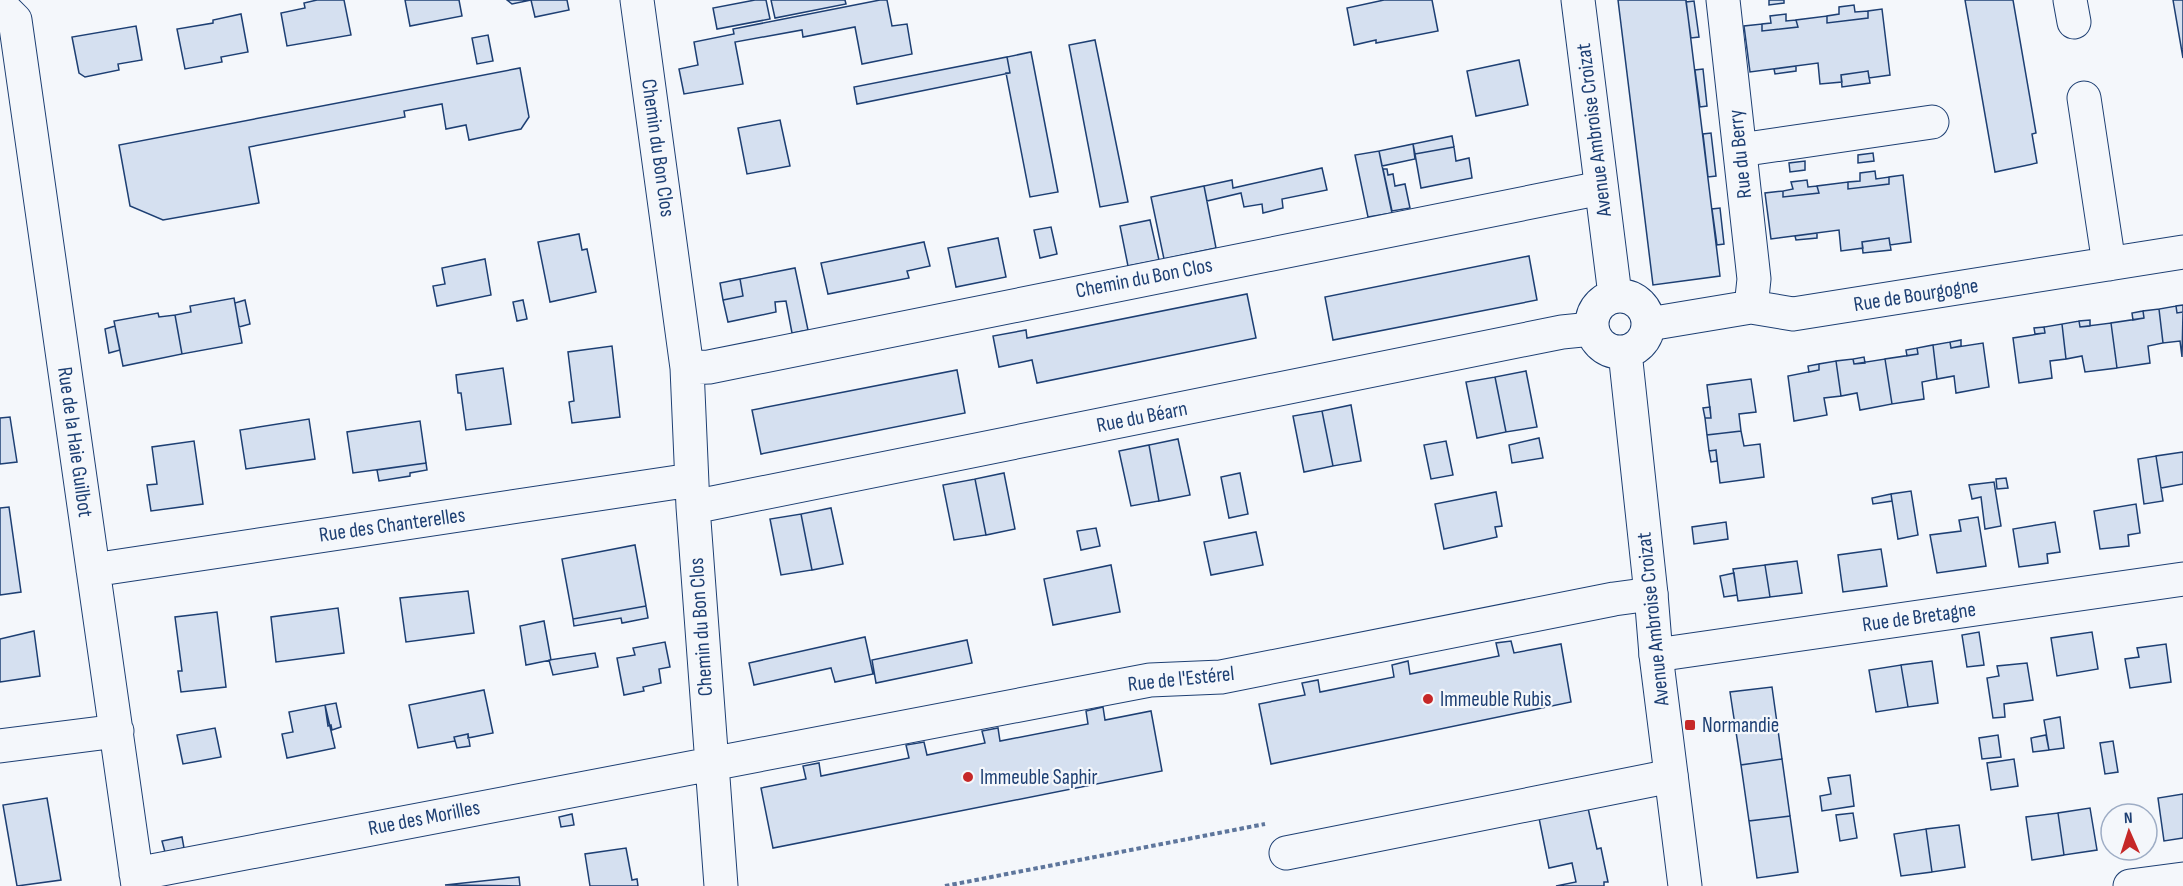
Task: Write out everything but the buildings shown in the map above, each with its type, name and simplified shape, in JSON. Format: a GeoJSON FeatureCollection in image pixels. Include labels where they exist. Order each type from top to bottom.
{"type":"FeatureCollection","features":[{"type":"Feature","properties":{"kind":"street","name":"Chemin du Bon Clos"},"geometry":{"type":"LineString","coordinates":[[637,0],[687,368],[692,494],[721,886]]}},
{"type":"Feature","properties":{"kind":"street","name":"Avenue Ambroise Croizat"},"geometry":{"type":"LineString","coordinates":[[1578,0],[1615,296]]}},
{"type":"Feature","properties":{"kind":"street","name":"Rue du Berry"},"geometry":{"type":"LineString","coordinates":[[1723,0],[1754,279],[1750,307]]}},
{"type":"Feature","properties":{"kind":"street","name":"Rue de la Haie Guilbot"},"geometry":{"type":"LineString","coordinates":[[0,5],[15,20],[137,880]]}},
{"type":"Feature","properties":{"kind":"street"},"geometry":{"type":"LineString","coordinates":[[2084,98],[2109,264]]}},
{"type":"Feature","properties":{"kind":"street"},"geometry":{"type":"LineString","coordinates":[[1740,150],[1932,122]]}},
{"type":"Feature","properties":{"kind":"street","name":"Chemin du Bon Clos"},"geometry":{"type":"LineString","coordinates":[[687,368],[709,367],[1601,188]]}},
{"type":"Feature","properties":{"kind":"street","name":"Rue de Bourgogne"},"geometry":{"type":"LineString","coordinates":[[1649,324],[1750,307],[1793,314],[2183,252]]}},
{"type":"Feature","properties":{"kind":"street"},"geometry":{"type":"LineString","coordinates":[[1615,296],[1634,299],[1642,305],[1649,324],[1642,342],[1635,349],[1625,352],[1608,350],[1600,345],[1592,329],[1594,311],[1607,298],[1615,296]]}},
{"type":"Feature","properties":{"kind":"street","name":"Rue du Béarn"},"geometry":{"type":"LineString","coordinates":[[692,494],[1563,332],[1592,329]]}},
{"type":"Feature","properties":{"kind":"street","name":"Avenue Ambroise Croizat"},"geometry":{"type":"LineString","coordinates":[[1625,352],[1656,655],[1685,886]]}},
{"type":"Feature","properties":{"kind":"street","name":"Rue des Chanterelles"},"geometry":{"type":"LineString","coordinates":[[93,570],[692,494]]}},
{"type":"Feature","properties":{"kind":"street","name":"Rue de Bretagne"},"geometry":{"type":"LineString","coordinates":[[1656,655],[2183,579]]}},
{"type":"Feature","properties":{"kind":"street","name":"Rue de l'Estérel"},"geometry":{"type":"LineString","coordinates":[[711,763],[1150,680],[1221,677],[1614,599],[1651,594]]}},
{"type":"Feature","properties":{"kind":"street"},"geometry":{"type":"LineString","coordinates":[[0,746],[117,731]]}},
{"type":"Feature","properties":{"kind":"street","name":"Rue des Morilles"},"geometry":{"type":"LineString","coordinates":[[137,880],[711,763]]}},
{"type":"Feature","properties":{"kind":"street"},"geometry":{"type":"LineString","coordinates":[[1286,853],[1671,776]]}},
{"type":"Feature","properties":{"kind":"street"},"geometry":{"type":"LineString","coordinates":[[2130,886],[2183,879]]}},
{"type":"Feature","properties":{"kind":"place","name":"Immeuble Rubis"},"geometry":{"type":"Point","coordinates":[1428,699]}},
{"type":"Feature","properties":{"kind":"place","name":"Normandie"},"geometry":{"type":"Point","coordinates":[1690,725]}},
{"type":"Feature","properties":{"kind":"place","name":"Immeuble Saphir"},"geometry":{"type":"Point","coordinates":[968,777]}}]}
